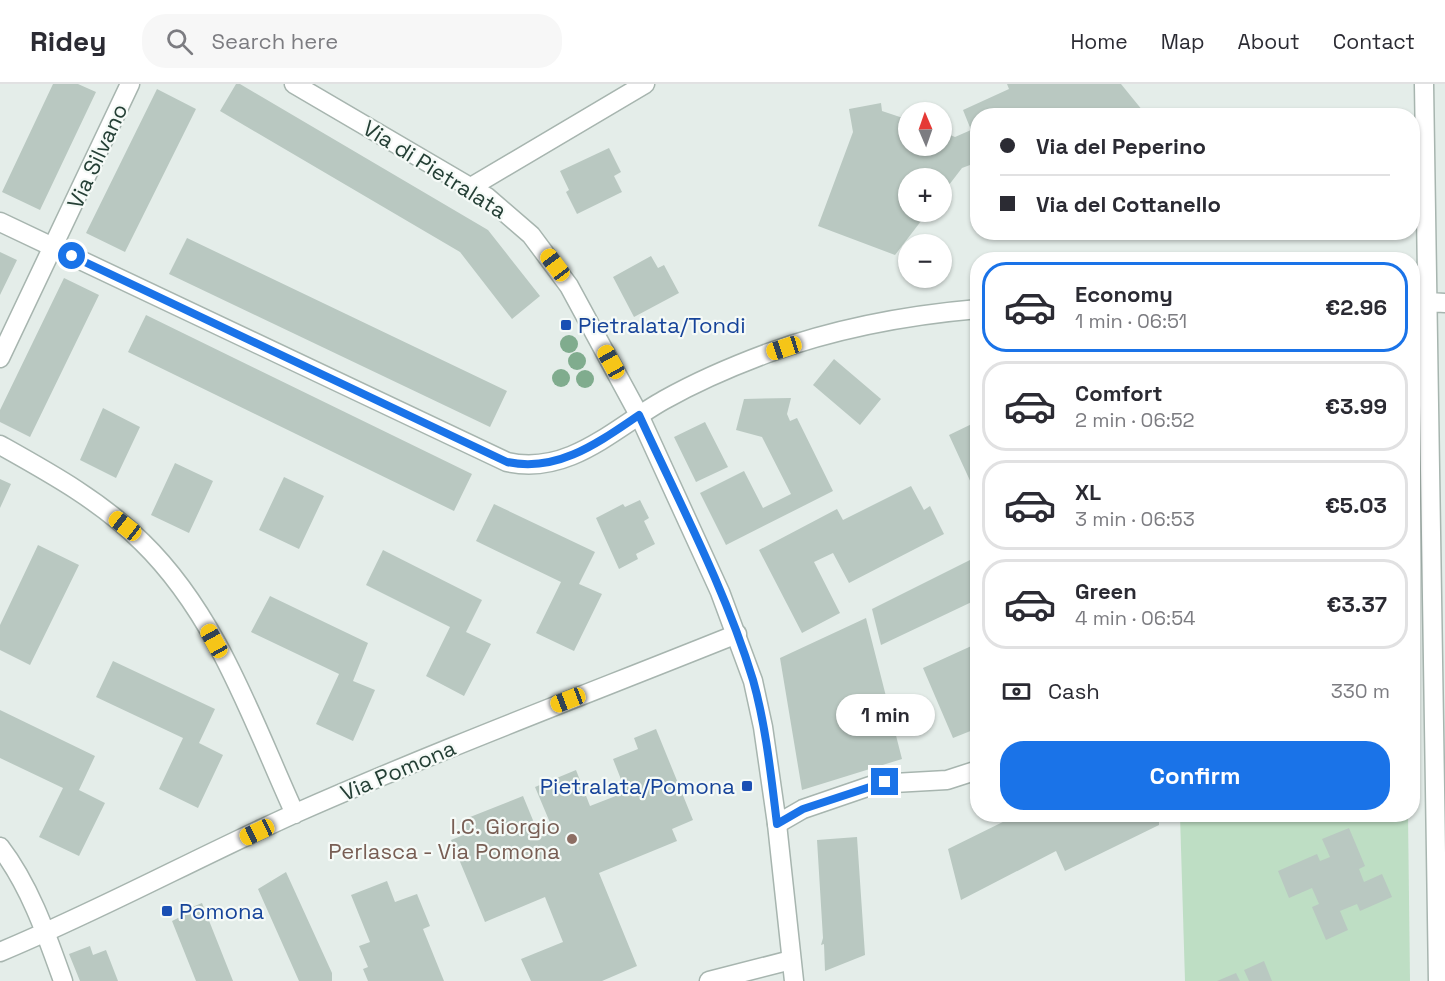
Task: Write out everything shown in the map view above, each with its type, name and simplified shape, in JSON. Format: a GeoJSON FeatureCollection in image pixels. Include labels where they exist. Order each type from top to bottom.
{"type":"FeatureCollection","features":[{"type":"Feature","properties":{"kind":"street","name":"Via Silvano"},"geometry":{"type":"LineString","coordinates":[[0,358],[130,84]]}},
{"type":"Feature","properties":{"kind":"street","name":"Via di Pietralata"},"geometry":{"type":"LineString","coordinates":[[294,84],[471,187],[521,224],[569,286],[639,415],[737,634],[753,681],[764,727],[794,981]]}},
{"type":"Feature","properties":{"kind":"street"},"geometry":{"type":"LineString","coordinates":[[471,187],[645,84]]}},
{"type":"Feature","properties":{"kind":"street"},"geometry":{"type":"LineString","coordinates":[[1424,84],[1439,790],[1438,981]]}},
{"type":"Feature","properties":{"kind":"street"},"geometry":{"type":"LineString","coordinates":[[0,222],[507,462],[538,465],[566,458],[590,446],[664,400],[726,370],[790,346],[887,322],[970,310]]}},
{"type":"Feature","properties":{"kind":"street"},"geometry":{"type":"LineString","coordinates":[[0,446],[48,472],[92,501],[125,526],[163,564],[206,626],[231,670],[295,814]]}},
{"type":"Feature","properties":{"kind":"street","name":"Via Pomona"},"geometry":{"type":"LineString","coordinates":[[0,952],[45,933],[295,814],[504,725],[737,634]]}},
{"type":"Feature","properties":{"kind":"street"},"geometry":{"type":"LineString","coordinates":[[777,824],[803,809],[876,783],[947,780],[970,773]]}},
{"type":"Feature","properties":{"kind":"street"},"geometry":{"type":"LineString","coordinates":[[0,847],[20,879],[45,933],[63,981]]}},
{"type":"Feature","properties":{"kind":"street"},"geometry":{"type":"LineString","coordinates":[[709,981],[791,960]]}},
{"type":"Feature","properties":{"kind":"green space"},"geometry":{"type":"Polygon","coordinates":[[[1180,822],[1408,822],[1410,981],[1185,981],[1180,822]]]}},
{"type":"Feature","properties":{"kind":"building"},"geometry":{"type":"Polygon","coordinates":[[[53,84],[78,84],[96,92],[40,210],[2,192],[53,84]]]}},
{"type":"Feature","properties":{"kind":"building"},"geometry":{"type":"Polygon","coordinates":[[[236,84],[240,84],[488,230],[540,296],[512,319],[460,252],[220,111],[236,84]]]}},
{"type":"Feature","properties":{"kind":"building"},"geometry":{"type":"Polygon","coordinates":[[[1007,84],[1121,84],[1140,108],[970,108],[970,128],[963,110],[1009,89],[1007,84]]]}},
{"type":"Feature","properties":{"kind":"building"},"geometry":{"type":"Polygon","coordinates":[[[157,89],[196,109],[125,252],[86,233],[157,89]]]}},
{"type":"Feature","properties":{"kind":"building"},"geometry":{"type":"Polygon","coordinates":[[[881,103],[882,111],[898,116],[898,156],[952,156],[952,136],[955,137],[970,130],[970,165],[962,168],[952,181],[952,168],[898,168],[898,222],[920,222],[911,234],[898,234],[898,251],[895,255],[818,226],[853,132],[849,109],[881,103]]]}},
{"type":"Feature","properties":{"kind":"building"},"geometry":{"type":"Polygon","coordinates":[[[609,148],[621,172],[614,176],[622,192],[577,214],[566,192],[569,190],[560,171],[609,148]]]}},
{"type":"Feature","properties":{"kind":"building"},"geometry":{"type":"Polygon","coordinates":[[[187,238],[507,391],[490,427],[169,274],[187,238]]]}},
{"type":"Feature","properties":{"kind":"building"},"geometry":{"type":"Polygon","coordinates":[[[0,252],[17,260],[0,295],[0,252]]]}},
{"type":"Feature","properties":{"kind":"building"},"geometry":{"type":"Polygon","coordinates":[[[651,256],[658,268],[664,265],[679,293],[634,317],[613,277],[651,256]]]}},
{"type":"Feature","properties":{"kind":"building"},"geometry":{"type":"Polygon","coordinates":[[[64,278],[99,295],[30,437],[0,422],[0,410],[64,278]]]}},
{"type":"Feature","properties":{"kind":"building"},"geometry":{"type":"Polygon","coordinates":[[[146,315],[472,474],[454,511],[128,352],[146,315]]]}},
{"type":"Feature","properties":{"kind":"building"},"geometry":{"type":"Polygon","coordinates":[[[834,359],[881,399],[860,425],[813,385],[834,359]]]}},
{"type":"Feature","properties":{"kind":"building"},"geometry":{"type":"Polygon","coordinates":[[[791,398],[787,414],[790,421],[797,418],[833,491],[726,545],[700,493],[744,471],[763,508],[791,494],[762,437],[736,430],[744,399],[791,398]]]}},
{"type":"Feature","properties":{"kind":"building"},"geometry":{"type":"Polygon","coordinates":[[[103,408],[140,427],[116,478],[80,460],[103,408]]]}},
{"type":"Feature","properties":{"kind":"building"},"geometry":{"type":"Polygon","coordinates":[[[705,422],[728,467],[696,482],[674,437],[705,422]]]}},
{"type":"Feature","properties":{"kind":"building"},"geometry":{"type":"Polygon","coordinates":[[[970,425],[970,481],[949,435],[970,425]]]}},
{"type":"Feature","properties":{"kind":"building"},"geometry":{"type":"Polygon","coordinates":[[[175,463],[213,481],[189,533],[151,515],[175,463]]]}},
{"type":"Feature","properties":{"kind":"building"},"geometry":{"type":"Polygon","coordinates":[[[284,477],[324,496],[299,549],[259,530],[284,477]]]}},
{"type":"Feature","properties":{"kind":"building"},"geometry":{"type":"Polygon","coordinates":[[[0,479],[11,484],[0,508],[0,479]]]}},
{"type":"Feature","properties":{"kind":"building"},"geometry":{"type":"Polygon","coordinates":[[[911,486],[924,510],[930,506],[944,534],[849,583],[833,553],[814,562],[840,613],[802,633],[759,550],[837,509],[843,520],[911,486]]]}},
{"type":"Feature","properties":{"kind":"building"},"geometry":{"type":"Polygon","coordinates":[[[640,500],[649,518],[644,521],[655,544],[636,554],[638,559],[619,569],[596,518],[623,504],[625,507],[640,500]]]}},
{"type":"Feature","properties":{"kind":"building"},"geometry":{"type":"Polygon","coordinates":[[[494,504],[595,552],[579,584],[602,594],[574,651],[536,633],[561,582],[476,541],[494,504]]]}},
{"type":"Feature","properties":{"kind":"building"},"geometry":{"type":"Polygon","coordinates":[[[38,545],[79,565],[30,665],[0,650],[0,625],[38,545]]]}},
{"type":"Feature","properties":{"kind":"building"},"geometry":{"type":"Polygon","coordinates":[[[383,550],[482,600],[466,632],[491,644],[464,696],[426,676],[450,627],[366,585],[383,550]]]}},
{"type":"Feature","properties":{"kind":"building"},"geometry":{"type":"Polygon","coordinates":[[[970,560],[970,603],[881,645],[872,609],[970,560]]]}},
{"type":"Feature","properties":{"kind":"building"},"geometry":{"type":"Polygon","coordinates":[[[270,596],[368,643],[353,681],[375,690],[353,741],[316,724],[339,674],[251,632],[270,596]]]}},
{"type":"Feature","properties":{"kind":"building"},"geometry":{"type":"Polygon","coordinates":[[[866,618],[902,759],[802,790],[780,658],[866,618]]]}},
{"type":"Feature","properties":{"kind":"building"},"geometry":{"type":"Polygon","coordinates":[[[970,647],[970,731],[953,738],[923,668],[970,647]]]}},
{"type":"Feature","properties":{"kind":"building"},"geometry":{"type":"Polygon","coordinates":[[[113,661],[215,709],[199,743],[223,755],[198,808],[159,789],[183,738],[96,697],[113,661]]]}},
{"type":"Feature","properties":{"kind":"building"},"geometry":{"type":"Polygon","coordinates":[[[0,710],[95,756],[79,790],[105,803],[79,856],[39,837],[63,788],[0,758],[0,710]]]}},
{"type":"Feature","properties":{"kind":"building"},"geometry":{"type":"Polygon","coordinates":[[[656,729],[693,820],[672,829],[677,841],[599,873],[637,966],[602,981],[531,981],[521,959],[563,942],[545,897],[485,922],[451,840],[466,834],[460,821],[523,796],[537,830],[551,825],[535,787],[576,770],[590,806],[626,792],[613,759],[638,749],[634,738],[656,729]]]}},
{"type":"Feature","properties":{"kind":"building"},"geometry":{"type":"Polygon","coordinates":[[[1003,822],[1159,822],[1159,825],[1065,871],[1056,851],[961,900],[948,849],[1003,822]]]}},
{"type":"Feature","properties":{"kind":"building"},"geometry":{"type":"Polygon","coordinates":[[[1349,828],[1365,866],[1359,869],[1364,882],[1382,874],[1392,897],[1360,911],[1357,904],[1340,911],[1348,930],[1326,940],[1312,907],[1319,904],[1312,888],[1289,898],[1278,871],[1317,854],[1320,861],[1330,857],[1322,839],[1349,828]]]}},
{"type":"Feature","properties":{"kind":"building"},"geometry":{"type":"Polygon","coordinates":[[[857,837],[865,955],[825,971],[824,944],[821,945],[823,938],[817,840],[857,837]]]}},
{"type":"Feature","properties":{"kind":"building"},"geometry":{"type":"Polygon","coordinates":[[[286,872],[332,973],[332,981],[299,981],[258,889],[286,872]]]}},
{"type":"Feature","properties":{"kind":"building"},"geometry":{"type":"Polygon","coordinates":[[[387,881],[395,902],[417,894],[430,926],[423,929],[444,981],[368,981],[363,969],[368,967],[359,946],[370,942],[351,895],[387,881]]]}},
{"type":"Feature","properties":{"kind":"building"},"geometry":{"type":"Polygon","coordinates":[[[202,903],[233,981],[196,981],[172,921],[182,916],[180,912],[202,903]]]}},
{"type":"Feature","properties":{"kind":"building"},"geometry":{"type":"Polygon","coordinates":[[[90,946],[93,955],[106,950],[118,981],[80,981],[69,954],[90,946]]]}},
{"type":"Feature","properties":{"kind":"building"},"geometry":{"type":"Polygon","coordinates":[[[1264,961],[1272,981],[1249,981],[1244,970],[1264,961]]]}},
{"type":"Feature","properties":{"kind":"building"},"geometry":{"type":"Polygon","coordinates":[[[1236,973],[1240,981],[1217,981],[1236,973]]]}},
{"type":"Feature","properties":{"kind":"place","name":"Pietralata/Tondi"},"geometry":{"type":"Point","coordinates":[566,325]}},
{"type":"Feature","properties":{"kind":"place","name":"Pietralata/Pomona"},"geometry":{"type":"Point","coordinates":[747,786]}},
{"type":"Feature","properties":{"kind":"place","name":"I.C. Giorgio Perlasca - Via Pomona"},"geometry":{"type":"Point","coordinates":[572,839]}},
{"type":"Feature","properties":{"kind":"place","name":"Pomona"},"geometry":{"type":"Point","coordinates":[167,911]}},
{"type":"Feature","properties":{"kind":"route"},"geometry":{"type":"LineString","coordinates":[[72,256],[507,462],[547,465],[605,438],[639,415],[720,592],[753,681],[764,727],[777,824],[803,809],[876,783],[885,782]]}}]}
